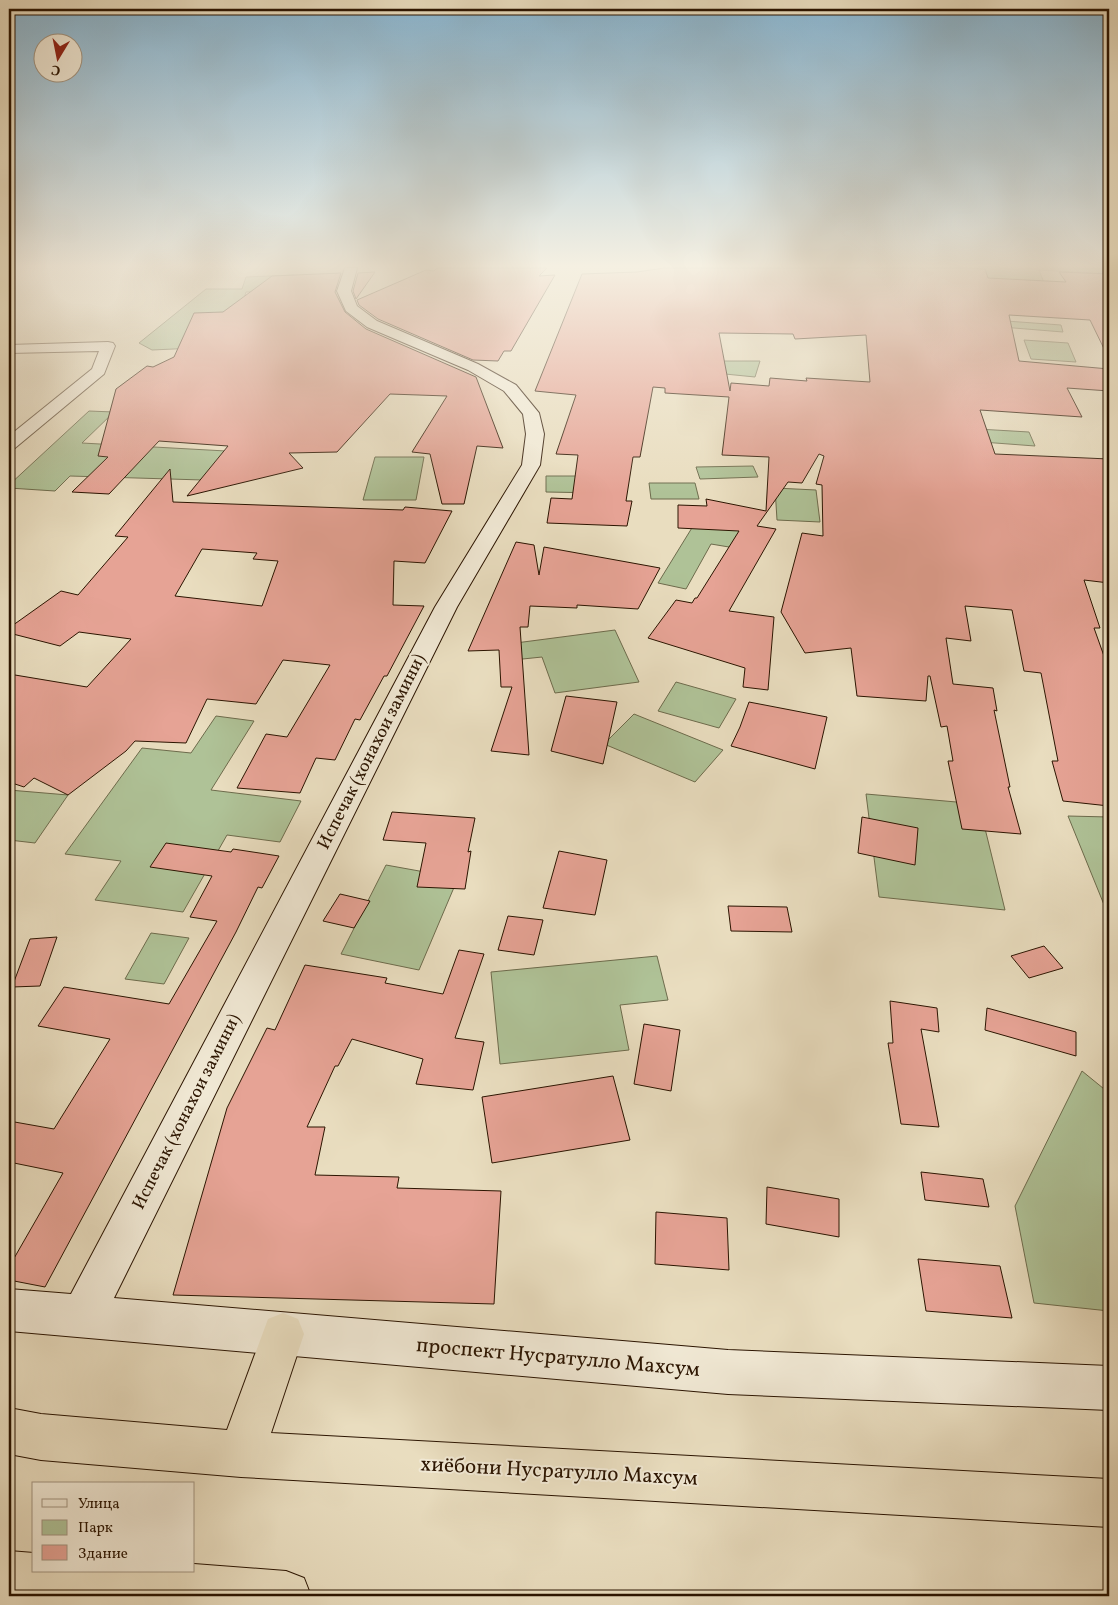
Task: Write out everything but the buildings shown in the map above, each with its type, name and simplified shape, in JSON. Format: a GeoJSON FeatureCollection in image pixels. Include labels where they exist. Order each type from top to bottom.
{"type":"FeatureCollection","features":[{"type":"Feature","properties":{"kind":"highway"},"geometry":{"type":"LineString","coordinates":[[240,1454],[283,1334]]}},
{"type":"Feature","properties":{"kind":"highway","name":"хиёбони Нусратулло Махсум"},"geometry":{"type":"LineString","coordinates":[[9,1431],[41,1436],[240,1454],[1109,1503]]}},
{"type":"Feature","properties":{"kind":"highway"},"geometry":{"type":"LineString","coordinates":[[9,1576],[274,1596]]}},
{"type":"Feature","properties":{"kind":"street","name":"Испечак (хонахои замини)"},"geometry":{"type":"LineString","coordinates":[[82,1317],[446,607],[531,465],[535,434],[531,413],[510,388],[473,367],[416,343]]}},
{"type":"Feature","properties":{"kind":"street"},"geometry":{"type":"LineString","coordinates":[[9,349],[108,346],[99,371],[9,444]]}},
{"type":"Feature","properties":{"kind":"street","name":"проспект Нусратулло Махсум"},"geometry":{"type":"LineString","coordinates":[[9,1310],[728,1372],[1109,1388]]}},
{"type":"Feature","properties":{"kind":"green space"},"geometry":{"type":"Polygon","coordinates":[[[139,343],[306,343],[152,350],[139,343]]]}},
{"type":"Feature","properties":{"kind":"green space"},"geometry":{"type":"Polygon","coordinates":[[[1025,343],[1067,343],[1076,362],[1031,359],[1025,343]]]}},
{"type":"Feature","properties":{"kind":"green space"},"geometry":{"type":"Polygon","coordinates":[[[640,361],[760,361],[755,377],[645,366],[640,361]]]}},
{"type":"Feature","properties":{"kind":"green space"},"geometry":{"type":"Polygon","coordinates":[[[89,411],[114,412],[82,443],[226,451],[203,480],[70,476],[55,491],[9,488],[9,485],[89,411]]]}},
{"type":"Feature","properties":{"kind":"green space"},"geometry":{"type":"Polygon","coordinates":[[[978,429],[1029,432],[1035,446],[982,442],[978,429]]]}},
{"type":"Feature","properties":{"kind":"green space"},"geometry":{"type":"Polygon","coordinates":[[[375,457],[424,457],[416,500],[363,500],[375,457]]]}},
{"type":"Feature","properties":{"kind":"green space"},"geometry":{"type":"Polygon","coordinates":[[[753,466],[758,477],[700,479],[696,467],[753,466]]]}},
{"type":"Feature","properties":{"kind":"green space"},"geometry":{"type":"Polygon","coordinates":[[[546,476],[603,476],[604,493],[546,492],[546,476]]]}},
{"type":"Feature","properties":{"kind":"green space"},"geometry":{"type":"Polygon","coordinates":[[[649,483],[695,483],[699,499],[651,499],[649,483]]]}},
{"type":"Feature","properties":{"kind":"green space"},"geometry":{"type":"Polygon","coordinates":[[[775,488],[816,490],[820,522],[777,520],[775,488]]]}},
{"type":"Feature","properties":{"kind":"green space"},"geometry":{"type":"Polygon","coordinates":[[[698,518],[752,527],[741,549],[711,544],[686,589],[658,583],[698,518]]]}},
{"type":"Feature","properties":{"kind":"green space"},"geometry":{"type":"Polygon","coordinates":[[[615,630],[639,682],[555,693],[542,657],[513,660],[508,644],[615,630]]]}},
{"type":"Feature","properties":{"kind":"green space"},"geometry":{"type":"Polygon","coordinates":[[[676,682],[736,699],[719,728],[658,711],[676,682]]]}},
{"type":"Feature","properties":{"kind":"green space"},"geometry":{"type":"Polygon","coordinates":[[[634,714],[723,750],[695,782],[604,744],[634,714]]]}},
{"type":"Feature","properties":{"kind":"green space"},"geometry":{"type":"Polygon","coordinates":[[[216,716],[254,721],[211,790],[301,801],[280,842],[227,835],[183,912],[95,900],[121,861],[65,854],[142,748],[191,753],[216,716]]]}},
{"type":"Feature","properties":{"kind":"green space"},"geometry":{"type":"Polygon","coordinates":[[[9,790],[68,795],[35,843],[9,840],[9,790]]]}},
{"type":"Feature","properties":{"kind":"green space"},"geometry":{"type":"Polygon","coordinates":[[[866,794],[979,804],[1005,910],[879,897],[866,794]]]}},
{"type":"Feature","properties":{"kind":"green space"},"geometry":{"type":"Polygon","coordinates":[[[1068,816],[1109,817],[1109,917],[1068,816]]]}},
{"type":"Feature","properties":{"kind":"green space"},"geometry":{"type":"Polygon","coordinates":[[[386,865],[458,878],[419,970],[341,954],[386,865]]]}},
{"type":"Feature","properties":{"kind":"green space"},"geometry":{"type":"Polygon","coordinates":[[[151,933],[189,938],[164,984],[125,979],[151,933]]]}},
{"type":"Feature","properties":{"kind":"green space"},"geometry":{"type":"Polygon","coordinates":[[[657,956],[668,1000],[620,1005],[629,1050],[500,1064],[491,972],[657,956]]]}},
{"type":"Feature","properties":{"kind":"green space"},"geometry":{"type":"Polygon","coordinates":[[[1082,1071],[1109,1093],[1109,1311],[1034,1303],[1015,1206],[1082,1071]]]}}]}
